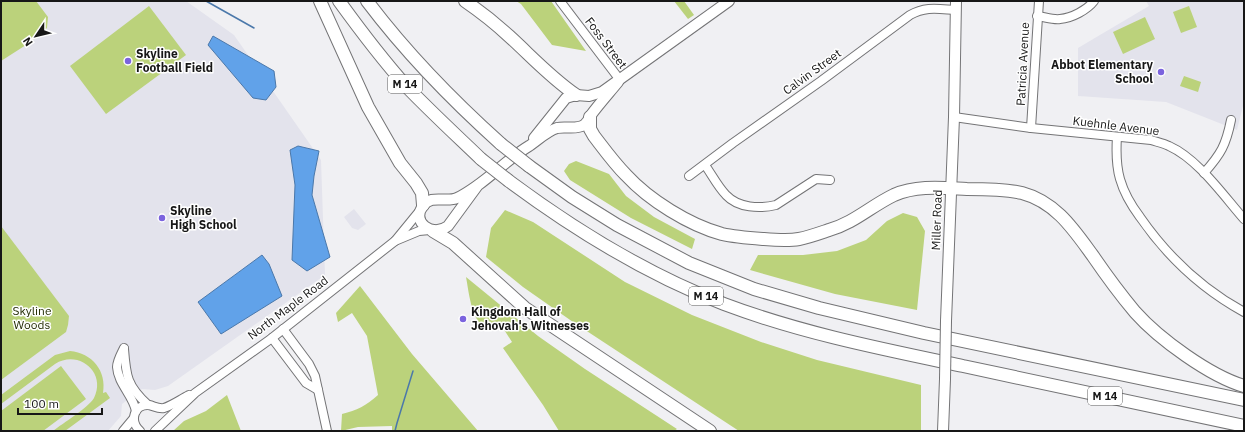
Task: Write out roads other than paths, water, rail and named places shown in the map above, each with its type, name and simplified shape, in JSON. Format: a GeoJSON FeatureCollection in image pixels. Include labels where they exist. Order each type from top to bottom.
{"type":"FeatureCollection","features":[{"type":"Feature","properties":{"kind":"highway"},"geometry":{"type":"LineString","coordinates":[[320,1],[368,107],[400,163],[422,193],[423,206]]}},
{"type":"Feature","properties":{"kind":"highway","name":"M 14"},"geometry":{"type":"LineString","coordinates":[[339,1],[358,28],[406,86],[482,159],[509,181],[582,233],[623,256],[690,289],[722,303],[772,321],[824,336],[1244,426]]}},
{"type":"Feature","properties":{"kind":"highway","name":"M 14"},"geometry":{"type":"LineString","coordinates":[[367,1],[420,66],[471,117],[501,144],[572,197],[617,225],[689,263],[754,290],[819,308],[931,335],[1244,400]]}},
{"type":"Feature","properties":{"kind":"highway"},"geometry":{"type":"LineString","coordinates":[[465,1],[509,35],[557,82],[579,96]]}},
{"type":"Feature","properties":{"kind":"highway"},"geometry":{"type":"LineString","coordinates":[[591,117],[590,129],[594,136],[626,176],[653,199],[696,224],[720,233],[745,238],[778,240],[800,239],[850,222],[883,201],[914,189],[951,188],[1002,190],[1023,193],[1047,204],[1063,217],[1076,232],[1116,289],[1137,314],[1161,336],[1183,354],[1206,368],[1244,386]]}},
{"type":"Feature","properties":{"kind":"highway"},"geometry":{"type":"LineString","coordinates":[[432,231],[453,243],[525,308],[710,431]]}},
{"type":"Feature","properties":{"kind":"main road"},"geometry":{"type":"LineString","coordinates":[[528,146],[566,98],[599,94],[729,1]]}},
{"type":"Feature","properties":{"kind":"main road","name":"Miller Road"},"geometry":{"type":"LineString","coordinates":[[943,431],[954,117],[956,5]]}},
{"type":"Feature","properties":{"kind":"main road"},"geometry":{"type":"LineString","coordinates":[[478,185],[444,229],[432,231],[426,228],[421,220],[420,211],[423,206],[431,200],[456,198],[478,185],[528,146],[551,131],[557,128],[581,126],[588,121],[619,81]]}},
{"type":"Feature","properties":{"kind":"main road"},"geometry":{"type":"LineString","coordinates":[[579,96],[586,99],[591,107],[591,117]]}},
{"type":"Feature","properties":{"kind":"main road"},"geometry":{"type":"LineString","coordinates":[[560,107],[560,117],[567,125],[572,127]]}},
{"type":"Feature","properties":{"kind":"main road"},"geometry":{"type":"LineString","coordinates":[[441,200],[450,206],[452,216],[451,221]]}},
{"type":"Feature","properties":{"kind":"street","name":"Foss Street"},"geometry":{"type":"LineString","coordinates":[[560,1],[619,81]]}},
{"type":"Feature","properties":{"kind":"street","name":"Patricia Avenue"},"geometry":{"type":"LineString","coordinates":[[1031,128],[1039,1]]}},
{"type":"Feature","properties":{"kind":"street"},"geometry":{"type":"LineString","coordinates":[[1037,16],[1060,19],[1070,17],[1087,8],[1094,1]]}},
{"type":"Feature","properties":{"kind":"street","name":"Calvin Street"},"geometry":{"type":"LineString","coordinates":[[689,176],[733,143],[821,82],[910,15],[917,11],[929,8],[956,5]]}},
{"type":"Feature","properties":{"kind":"street","name":"Kuehnle Avenue"},"geometry":{"type":"LineString","coordinates":[[954,117],[1031,128],[1151,140],[1170,146],[1187,157],[1204,173],[1244,219]]}},
{"type":"Feature","properties":{"kind":"street"},"geometry":{"type":"LineString","coordinates":[[1204,173],[1218,158],[1227,140],[1231,120]]}},
{"type":"Feature","properties":{"kind":"street"},"geometry":{"type":"LineString","coordinates":[[1117,137],[1116,163],[1120,181],[1128,200],[1147,228],[1166,251],[1191,276],[1229,304],[1244,312]]}},
{"type":"Feature","properties":{"kind":"street"},"geometry":{"type":"LineString","coordinates":[[705,165],[722,190],[732,201],[754,207],[769,207],[776,205],[816,179],[830,180]]}},
{"type":"Feature","properties":{"kind":"street","name":"North Maple Road"},"geometry":{"type":"LineString","coordinates":[[155,431],[195,392],[272,338],[395,241],[423,206]]}},
{"type":"Feature","properties":{"kind":"street","name":"North Maple Road"},"geometry":{"type":"LineString","coordinates":[[395,241],[419,232],[432,231]]}},
{"type":"Feature","properties":{"kind":"street"},"geometry":{"type":"LineString","coordinates":[[283,329],[309,364],[315,376],[327,431]]}},
{"type":"Feature","properties":{"kind":"street"},"geometry":{"type":"LineString","coordinates":[[272,338],[306,383],[318,390]]}},
{"type":"Feature","properties":{"kind":"street"},"geometry":{"type":"LineString","coordinates":[[140,431],[134,423],[133,400],[125,388],[117,366],[124,348],[128,379],[131,386],[148,405],[157,408],[161,415],[162,423]]}},
{"type":"Feature","properties":{"kind":"street","name":"North Maple Road"},"geometry":{"type":"LineString","coordinates":[[157,408],[165,407],[195,392]]}},
{"type":"Feature","properties":{"kind":"street"},"geometry":{"type":"LineString","coordinates":[[124,431],[139,408],[148,405]]}},
{"type":"Feature","properties":{"kind":"water"},"geometry":{"type":"Polygon","coordinates":[[[213,36],[274,71],[276,87],[266,100],[253,98],[208,45],[213,36]]]}},
{"type":"Feature","properties":{"kind":"water"},"geometry":{"type":"Polygon","coordinates":[[[298,146],[319,151],[312,195],[330,257],[307,271],[292,260],[295,185],[290,150],[298,146]]]}},
{"type":"Feature","properties":{"kind":"water"},"geometry":{"type":"Polygon","coordinates":[[[262,255],[269,264],[282,296],[221,334],[198,302],[262,255]]]}},
{"type":"Feature","properties":{"kind":"waterway"},"geometry":{"type":"LineString","coordinates":[[206,1],[254,28]]}},
{"type":"Feature","properties":{"kind":"waterway"},"geometry":{"type":"LineString","coordinates":[[395,431],[413,371]]}},
{"type":"Feature","properties":{"kind":"place","name":"Skyline Football Field"},"geometry":{"type":"Point","coordinates":[128,61]}},
{"type":"Feature","properties":{"kind":"place","name":"Abbot Elementary School"},"geometry":{"type":"Point","coordinates":[1161,72]}},
{"type":"Feature","properties":{"kind":"place","name":"Skyline High School"},"geometry":{"type":"Point","coordinates":[162,218]}},
{"type":"Feature","properties":{"kind":"place","name":"Kingdom Hall of Jehovah's Witnesses"},"geometry":{"type":"Point","coordinates":[463,319]}},
{"type":"Feature","properties":{"kind":"park label","name":"Skyline Woods"},"geometry":{"type":"Point","coordinates":[32,318]}}]}
